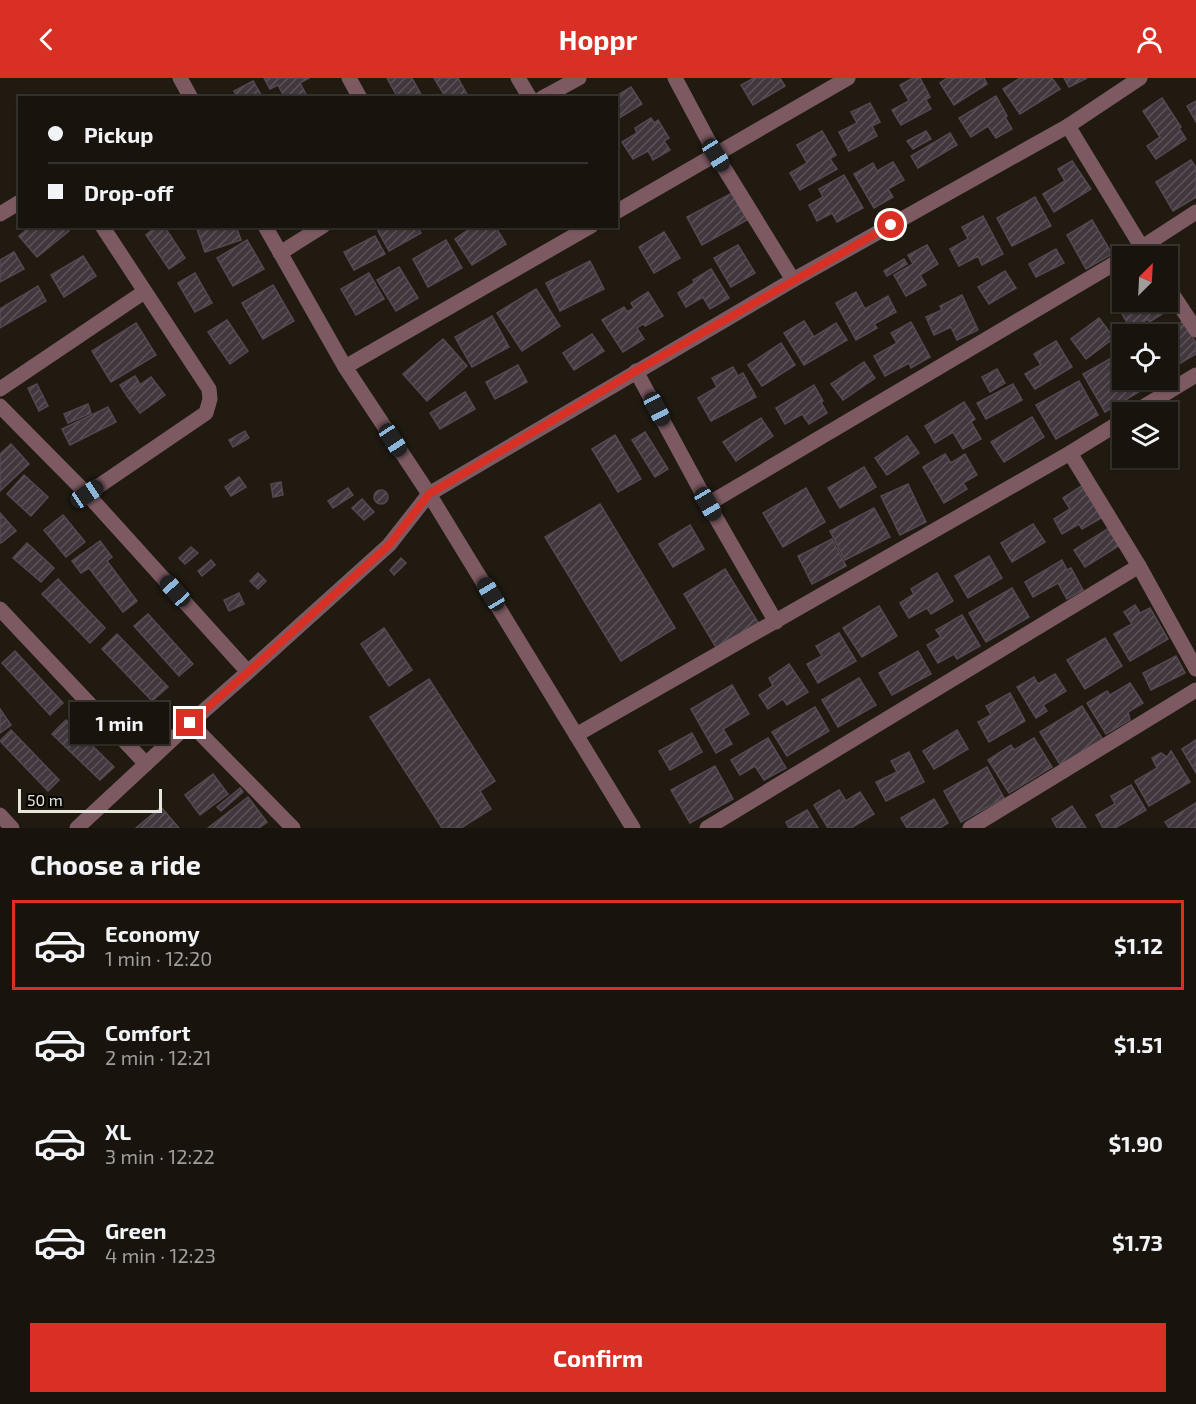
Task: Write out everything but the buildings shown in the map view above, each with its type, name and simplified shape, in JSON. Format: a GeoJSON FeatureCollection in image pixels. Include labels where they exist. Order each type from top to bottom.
{"type":"FeatureCollection","features":[{"type":"Feature","properties":{"kind":"street"},"geometry":{"type":"LineString","coordinates":[[180,78],[190,96]]}},
{"type":"Feature","properties":{"kind":"street"},"geometry":{"type":"LineString","coordinates":[[349,78],[359,96]]}},
{"type":"Feature","properties":{"kind":"street"},"geometry":{"type":"LineString","coordinates":[[518,78],[529,96]]}},
{"type":"Feature","properties":{"kind":"street"},"geometry":{"type":"LineString","coordinates":[[546,96],[579,78]]}},
{"type":"Feature","properties":{"kind":"street"},"geometry":{"type":"LineString","coordinates":[[675,78],[716,155],[793,280]]}},
{"type":"Feature","properties":{"kind":"street"},"geometry":{"type":"LineString","coordinates":[[618,211],[848,78]]}},
{"type":"Feature","properties":{"kind":"street"},"geometry":{"type":"LineString","coordinates":[[77,828],[190,723],[389,545],[429,494],[793,280],[1068,126],[1140,78]]}},
{"type":"Feature","properties":{"kind":"street"},"geometry":{"type":"LineString","coordinates":[[1068,126],[1141,246]]}},
{"type":"Feature","properties":{"kind":"street"},"geometry":{"type":"LineString","coordinates":[[0,213],[18,203]]}},
{"type":"Feature","properties":{"kind":"street"},"geometry":{"type":"LineString","coordinates":[[1153,246],[1196,212]]}},
{"type":"Feature","properties":{"kind":"street"},"geometry":{"type":"LineString","coordinates":[[87,494],[206,413],[210,399],[209,389],[103,228]]}},
{"type":"Feature","properties":{"kind":"street"},"geometry":{"type":"LineString","coordinates":[[266,228],[345,367],[429,494],[633,828]]}},
{"type":"Feature","properties":{"kind":"street"},"geometry":{"type":"LineString","coordinates":[[280,253],[320,228]]}},
{"type":"Feature","properties":{"kind":"street"},"geometry":{"type":"LineString","coordinates":[[345,367],[588,228]]}},
{"type":"Feature","properties":{"kind":"street"},"geometry":{"type":"LineString","coordinates":[[708,504],[1112,265]]}},
{"type":"Feature","properties":{"kind":"street"},"geometry":{"type":"LineString","coordinates":[[0,389],[144,292]]}},
{"type":"Feature","properties":{"kind":"street"},"geometry":{"type":"LineString","coordinates":[[1178,303],[1196,330]]}},
{"type":"Feature","properties":{"kind":"street"},"geometry":{"type":"LineString","coordinates":[[636,371],[708,504],[776,622]]}},
{"type":"Feature","properties":{"kind":"street"},"geometry":{"type":"LineString","coordinates":[[1151,402],[1196,375]]}},
{"type":"Feature","properties":{"kind":"street"},"geometry":{"type":"LineString","coordinates":[[0,406],[87,494],[248,672]]}},
{"type":"Feature","properties":{"kind":"street"},"geometry":{"type":"LineString","coordinates":[[576,735],[1112,427]]}},
{"type":"Feature","properties":{"kind":"street"},"geometry":{"type":"LineString","coordinates":[[1070,453],[1139,566],[1196,669]]}},
{"type":"Feature","properties":{"kind":"street"},"geometry":{"type":"LineString","coordinates":[[707,828],[1139,566]]}},
{"type":"Feature","properties":{"kind":"street"},"geometry":{"type":"LineString","coordinates":[[0,609],[146,764]]}},
{"type":"Feature","properties":{"kind":"street"},"geometry":{"type":"LineString","coordinates":[[970,828],[1196,690]]}},
{"type":"Feature","properties":{"kind":"street"},"geometry":{"type":"LineString","coordinates":[[190,723],[293,828]]}},
{"type":"Feature","properties":{"kind":"street"},"geometry":{"type":"LineString","coordinates":[[0,815],[12,828]]}},
{"type":"Feature","properties":{"kind":"route"},"geometry":{"type":"LineString","coordinates":[[190,723],[389,545],[429,494],[636,371],[891,225]]}}]}
